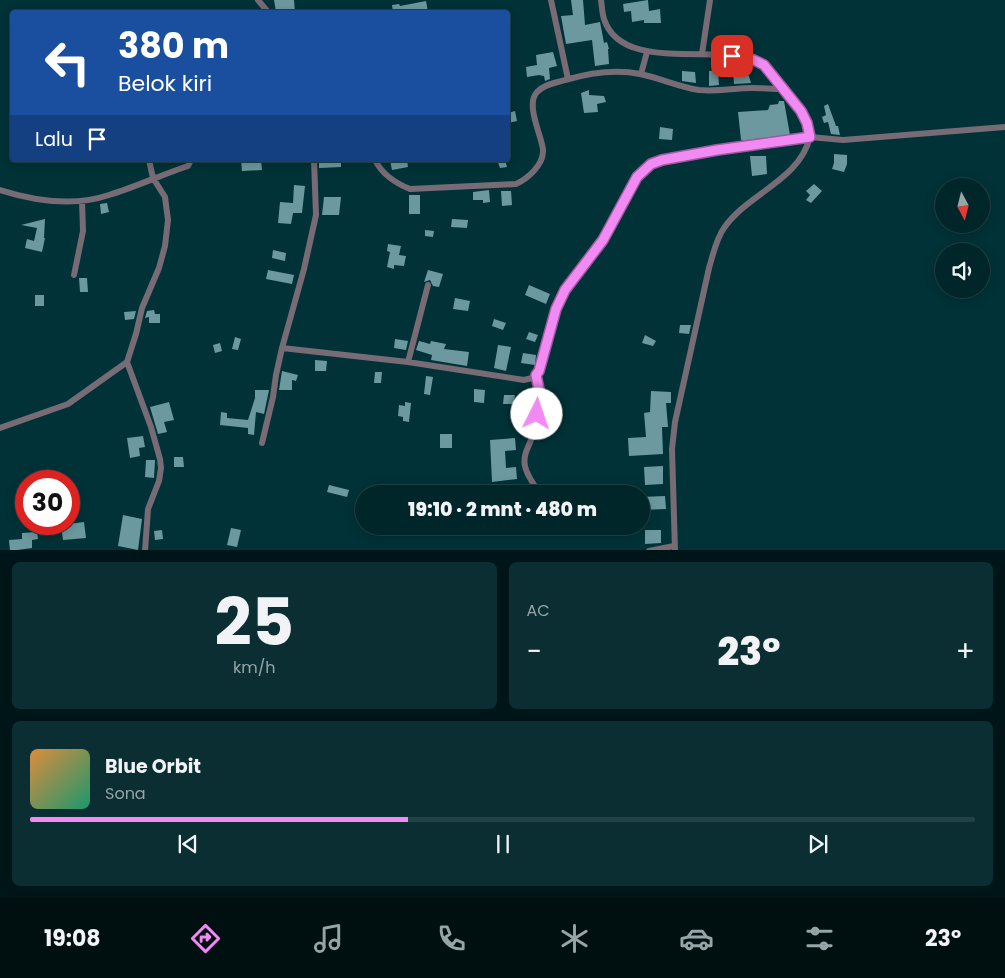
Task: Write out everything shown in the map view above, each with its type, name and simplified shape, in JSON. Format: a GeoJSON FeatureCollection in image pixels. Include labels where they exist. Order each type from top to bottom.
{"type":"FeatureCollection","features":[{"type":"Feature","properties":{"kind":"street"},"geometry":{"type":"LineString","coordinates":[[258,0],[266,10]]}},
{"type":"Feature","properties":{"kind":"street"},"geometry":{"type":"LineString","coordinates":[[551,0],[568,79]]}},
{"type":"Feature","properties":{"kind":"street"},"geometry":{"type":"LineString","coordinates":[[601,0],[604,19],[616,38],[634,48],[647,52],[682,55],[702,52],[720,54],[754,60],[764,65],[801,111],[807,123],[810,137],[800,160],[782,178],[739,212],[723,228],[715,248],[675,422],[672,449],[675,548],[648,550]]}},
{"type":"Feature","properties":{"kind":"street"},"geometry":{"type":"LineString","coordinates":[[702,52],[710,0]]}},
{"type":"Feature","properties":{"kind":"street"},"geometry":{"type":"LineString","coordinates":[[641,74],[647,52]]}},
{"type":"Feature","properties":{"kind":"street"},"geometry":{"type":"LineString","coordinates":[[376,162],[388,177],[401,186],[410,189],[516,184],[528,177],[542,158],[543,151],[533,108],[535,95],[541,88],[568,79],[623,71],[641,74],[698,90],[782,89]]}},
{"type":"Feature","properties":{"kind":"street"},"geometry":{"type":"LineString","coordinates":[[282,348],[408,362],[524,380],[532,378],[539,371],[556,309],[565,290],[603,240],[637,177],[651,164],[662,160],[717,150],[810,137],[843,140],[1005,127]]}},
{"type":"Feature","properties":{"kind":"street"},"geometry":{"type":"LineString","coordinates":[[0,428],[68,404],[127,362],[142,308],[159,268],[165,246],[168,220],[165,197],[153,178],[149,162]]}},
{"type":"Feature","properties":{"kind":"street"},"geometry":{"type":"LineString","coordinates":[[0,190],[34,199],[68,202],[82,201],[108,195],[188,166],[190,162]]}},
{"type":"Feature","properties":{"kind":"street"},"geometry":{"type":"LineString","coordinates":[[262,442],[274,397],[276,375],[282,348],[304,269],[316,215],[314,162]]}},
{"type":"Feature","properties":{"kind":"street"},"geometry":{"type":"LineString","coordinates":[[74,275],[83,231],[82,201]]}},
{"type":"Feature","properties":{"kind":"street"},"geometry":{"type":"LineString","coordinates":[[408,362],[428,285]]}},
{"type":"Feature","properties":{"kind":"street"},"geometry":{"type":"LineString","coordinates":[[127,362],[151,427],[161,468],[159,481],[148,509],[145,550]]}},
{"type":"Feature","properties":{"kind":"street"},"geometry":{"type":"LineString","coordinates":[[533,485],[525,467],[524,458],[534,430],[539,403],[540,394],[536,375]]}},
{"type":"Feature","properties":{"kind":"building"},"geometry":{"type":"Polygon","coordinates":[[[274,0],[294,0],[295,10],[276,10],[274,0]]]}},
{"type":"Feature","properties":{"kind":"building"},"geometry":{"type":"Polygon","coordinates":[[[571,0],[583,0],[585,25],[600,22],[604,43],[607,42],[609,49],[609,64],[595,66],[592,40],[566,44],[561,16],[573,15],[571,0]]]}},
{"type":"Feature","properties":{"kind":"building"},"geometry":{"type":"Polygon","coordinates":[[[648,0],[649,11],[660,9],[661,23],[644,23],[644,20],[632,22],[631,11],[624,12],[623,4],[648,0]]]}},
{"type":"Feature","properties":{"kind":"building"},"geometry":{"type":"Polygon","coordinates":[[[426,1],[428,10],[393,10],[392,5],[399,4],[400,6],[426,1]]]}},
{"type":"Feature","properties":{"kind":"building"},"geometry":{"type":"Polygon","coordinates":[[[553,52],[557,66],[549,68],[550,79],[545,81],[544,76],[539,75],[527,77],[526,67],[537,65],[536,55],[553,52]]]}},
{"type":"Feature","properties":{"kind":"building"},"geometry":{"type":"Polygon","coordinates":[[[747,70],[751,83],[734,84],[733,71],[747,70]]]}},
{"type":"Feature","properties":{"kind":"building"},"geometry":{"type":"Polygon","coordinates":[[[682,71],[695,72],[696,83],[682,81],[682,71]]]}},
{"type":"Feature","properties":{"kind":"building"},"geometry":{"type":"Polygon","coordinates":[[[709,71],[718,71],[719,85],[709,86],[709,71]]]}},
{"type":"Feature","properties":{"kind":"building"},"geometry":{"type":"Polygon","coordinates":[[[589,90],[589,95],[604,96],[606,102],[597,104],[598,112],[584,113],[581,93],[589,90]]]}},
{"type":"Feature","properties":{"kind":"building"},"geometry":{"type":"Polygon","coordinates":[[[779,101],[784,101],[790,135],[741,140],[738,112],[768,110],[770,105],[778,104],[779,101]]]}},
{"type":"Feature","properties":{"kind":"building"},"geometry":{"type":"Polygon","coordinates":[[[828,104],[840,135],[831,134],[828,122],[824,123],[822,117],[826,115],[824,106],[828,104]]]}},
{"type":"Feature","properties":{"kind":"building"},"geometry":{"type":"Polygon","coordinates":[[[515,111],[517,121],[510,123],[510,112],[515,111]]]}},
{"type":"Feature","properties":{"kind":"building"},"geometry":{"type":"Polygon","coordinates":[[[660,127],[673,129],[672,140],[659,139],[660,127]]]}},
{"type":"Feature","properties":{"kind":"building"},"geometry":{"type":"Polygon","coordinates":[[[834,154],[847,155],[847,164],[844,172],[832,169],[834,154]]]}},
{"type":"Feature","properties":{"kind":"building"},"geometry":{"type":"Polygon","coordinates":[[[750,156],[766,156],[767,174],[752,176],[750,156]]]}},
{"type":"Feature","properties":{"kind":"building"},"geometry":{"type":"Polygon","coordinates":[[[241,162],[261,162],[262,170],[242,171],[241,162]]]}},
{"type":"Feature","properties":{"kind":"building"},"geometry":{"type":"Polygon","coordinates":[[[319,162],[341,162],[341,167],[319,168],[319,162]]]}},
{"type":"Feature","properties":{"kind":"building"},"geometry":{"type":"Polygon","coordinates":[[[390,162],[407,162],[408,167],[392,170],[390,162]]]}},
{"type":"Feature","properties":{"kind":"building"},"geometry":{"type":"Polygon","coordinates":[[[498,162],[506,162],[507,167],[500,168],[498,162]]]}},
{"type":"Feature","properties":{"kind":"building"},"geometry":{"type":"Polygon","coordinates":[[[814,184],[822,191],[811,203],[806,200],[810,195],[806,191],[814,184]]]}},
{"type":"Feature","properties":{"kind":"building"},"geometry":{"type":"Polygon","coordinates":[[[294,185],[305,186],[302,213],[293,213],[291,224],[278,223],[280,202],[293,203],[294,185]]]}},
{"type":"Feature","properties":{"kind":"building"},"geometry":{"type":"Polygon","coordinates":[[[489,190],[490,202],[483,203],[483,200],[473,200],[473,192],[489,190]]]}},
{"type":"Feature","properties":{"kind":"building"},"geometry":{"type":"Polygon","coordinates":[[[501,191],[511,191],[512,205],[502,206],[501,191]]]}},
{"type":"Feature","properties":{"kind":"building"},"geometry":{"type":"Polygon","coordinates":[[[409,195],[420,195],[420,214],[409,214],[409,195]]]}},
{"type":"Feature","properties":{"kind":"building"},"geometry":{"type":"Polygon","coordinates":[[[324,197],[341,197],[339,215],[322,215],[324,197]]]}},
{"type":"Feature","properties":{"kind":"building"},"geometry":{"type":"Polygon","coordinates":[[[107,203],[109,212],[101,214],[100,204],[107,203]]]}},
{"type":"Feature","properties":{"kind":"building"},"geometry":{"type":"Polygon","coordinates":[[[45,219],[45,238],[42,252],[25,248],[27,239],[34,241],[37,228],[21,225],[45,219]]]}},
{"type":"Feature","properties":{"kind":"building"},"geometry":{"type":"Polygon","coordinates":[[[452,219],[468,220],[467,228],[451,227],[452,219]]]}},
{"type":"Feature","properties":{"kind":"building"},"geometry":{"type":"Polygon","coordinates":[[[425,230],[434,231],[433,237],[425,236],[425,230]]]}},
{"type":"Feature","properties":{"kind":"building"},"geometry":{"type":"Polygon","coordinates":[[[388,244],[401,246],[399,255],[406,256],[404,266],[394,265],[394,269],[387,267],[390,252],[387,251],[388,244]]]}},
{"type":"Feature","properties":{"kind":"building"},"geometry":{"type":"Polygon","coordinates":[[[273,250],[286,253],[285,261],[272,258],[273,250]]]}},
{"type":"Feature","properties":{"kind":"building"},"geometry":{"type":"Polygon","coordinates":[[[268,270],[294,275],[292,284],[266,279],[268,270]]]}},
{"type":"Feature","properties":{"kind":"building"},"geometry":{"type":"Polygon","coordinates":[[[428,270],[443,274],[439,287],[433,286],[430,280],[424,282],[428,270]]]}},
{"type":"Feature","properties":{"kind":"building"},"geometry":{"type":"Polygon","coordinates":[[[79,278],[87,278],[88,292],[80,292],[79,278]]]}},
{"type":"Feature","properties":{"kind":"building"},"geometry":{"type":"Polygon","coordinates":[[[529,285],[550,294],[546,304],[525,295],[529,285]]]}},
{"type":"Feature","properties":{"kind":"building"},"geometry":{"type":"Polygon","coordinates":[[[35,295],[44,295],[44,306],[35,306],[35,295]]]}},
{"type":"Feature","properties":{"kind":"building"},"geometry":{"type":"Polygon","coordinates":[[[455,298],[470,301],[468,311],[453,309],[455,298]]]}},
{"type":"Feature","properties":{"kind":"building"},"geometry":{"type":"Polygon","coordinates":[[[154,310],[155,314],[160,314],[160,323],[149,323],[149,317],[145,318],[147,311],[154,310]]]}},
{"type":"Feature","properties":{"kind":"building"},"geometry":{"type":"Polygon","coordinates":[[[136,311],[134,319],[125,320],[124,312],[136,311]]]}},
{"type":"Feature","properties":{"kind":"building"},"geometry":{"type":"Polygon","coordinates":[[[494,319],[506,323],[503,330],[492,326],[494,319]]]}},
{"type":"Feature","properties":{"kind":"building"},"geometry":{"type":"Polygon","coordinates":[[[680,325],[691,325],[689,334],[679,333],[680,325]]]}},
{"type":"Feature","properties":{"kind":"building"},"geometry":{"type":"Polygon","coordinates":[[[529,332],[538,335],[535,342],[526,339],[529,332]]]}},
{"type":"Feature","properties":{"kind":"building"},"geometry":{"type":"Polygon","coordinates":[[[645,335],[656,341],[653,346],[642,343],[645,335]]]}},
{"type":"Feature","properties":{"kind":"building"},"geometry":{"type":"Polygon","coordinates":[[[235,337],[241,339],[238,350],[232,349],[235,337]]]}},
{"type":"Feature","properties":{"kind":"building"},"geometry":{"type":"Polygon","coordinates":[[[395,339],[408,341],[406,350],[394,348],[395,339]]]}},
{"type":"Feature","properties":{"kind":"building"},"geometry":{"type":"Polygon","coordinates":[[[419,341],[430,344],[431,341],[446,344],[444,349],[469,352],[467,366],[431,360],[432,355],[416,350],[419,341]]]}},
{"type":"Feature","properties":{"kind":"building"},"geometry":{"type":"Polygon","coordinates":[[[220,343],[222,351],[215,353],[213,345],[220,343]]]}},
{"type":"Feature","properties":{"kind":"building"},"geometry":{"type":"Polygon","coordinates":[[[498,345],[511,347],[506,371],[494,368],[498,345]]]}},
{"type":"Feature","properties":{"kind":"building"},"geometry":{"type":"Polygon","coordinates":[[[523,353],[536,355],[535,365],[521,363],[523,353]]]}},
{"type":"Feature","properties":{"kind":"building"},"geometry":{"type":"Polygon","coordinates":[[[315,360],[327,361],[326,371],[315,371],[315,360]]]}},
{"type":"Feature","properties":{"kind":"building"},"geometry":{"type":"Polygon","coordinates":[[[282,371],[298,375],[296,381],[292,380],[292,390],[279,390],[282,371]]]}},
{"type":"Feature","properties":{"kind":"building"},"geometry":{"type":"Polygon","coordinates":[[[375,372],[382,372],[381,383],[374,383],[375,372]]]}},
{"type":"Feature","properties":{"kind":"building"},"geometry":{"type":"Polygon","coordinates":[[[426,376],[433,377],[430,395],[424,394],[426,376]]]}},
{"type":"Feature","properties":{"kind":"building"},"geometry":{"type":"Polygon","coordinates":[[[474,389],[485,390],[484,403],[474,402],[474,389]]]}},
{"type":"Feature","properties":{"kind":"building"},"geometry":{"type":"Polygon","coordinates":[[[255,390],[269,390],[264,414],[256,412],[254,435],[248,434],[248,428],[220,425],[221,412],[227,413],[227,418],[248,420],[255,398],[255,390]]]}},
{"type":"Feature","properties":{"kind":"building"},"geometry":{"type":"Polygon","coordinates":[[[651,391],[671,392],[671,403],[666,403],[668,427],[662,427],[663,454],[629,456],[628,438],[646,437],[644,413],[650,412],[651,391]]]}},
{"type":"Feature","properties":{"kind":"building"},"geometry":{"type":"Polygon","coordinates":[[[504,395],[515,395],[514,404],[503,404],[504,395]]]}},
{"type":"Feature","properties":{"kind":"building"},"geometry":{"type":"Polygon","coordinates":[[[169,402],[174,420],[164,422],[167,432],[158,434],[150,407],[169,402]]]}},
{"type":"Feature","properties":{"kind":"building"},"geometry":{"type":"Polygon","coordinates":[[[405,402],[411,403],[409,422],[403,421],[403,417],[398,416],[399,405],[405,406],[405,402]]]}},
{"type":"Feature","properties":{"kind":"building"},"geometry":{"type":"Polygon","coordinates":[[[440,434],[452,434],[452,448],[440,448],[440,434]]]}},
{"type":"Feature","properties":{"kind":"building"},"geometry":{"type":"Polygon","coordinates":[[[143,436],[145,447],[139,448],[140,456],[130,458],[127,438],[143,436]]]}},
{"type":"Feature","properties":{"kind":"building"},"geometry":{"type":"Polygon","coordinates":[[[515,438],[516,450],[505,451],[506,468],[516,467],[517,479],[492,482],[490,440],[515,438]]]}},
{"type":"Feature","properties":{"kind":"building"},"geometry":{"type":"Polygon","coordinates":[[[174,457],[183,457],[184,467],[174,467],[174,457]]]}},
{"type":"Feature","properties":{"kind":"building"},"geometry":{"type":"Polygon","coordinates":[[[146,460],[155,460],[154,478],[145,477],[146,460]]]}},
{"type":"Feature","properties":{"kind":"building"},"geometry":{"type":"Polygon","coordinates":[[[663,466],[663,484],[645,485],[644,467],[663,466]]]}},
{"type":"Feature","properties":{"kind":"building"},"geometry":{"type":"Polygon","coordinates":[[[329,485],[349,490],[347,497],[327,492],[329,485]]]}},
{"type":"Feature","properties":{"kind":"building"},"geometry":{"type":"Polygon","coordinates":[[[665,496],[666,509],[650,510],[650,497],[665,496]]]}},
{"type":"Feature","properties":{"kind":"building"},"geometry":{"type":"Polygon","coordinates":[[[123,515],[142,519],[138,550],[118,546],[123,515]]]}},
{"type":"Feature","properties":{"kind":"building"},"geometry":{"type":"Polygon","coordinates":[[[84,522],[86,538],[63,540],[62,535],[80,535],[80,523],[84,522]]]}},
{"type":"Feature","properties":{"kind":"building"},"geometry":{"type":"Polygon","coordinates":[[[231,528],[241,530],[237,547],[227,545],[231,528]]]}},
{"type":"Feature","properties":{"kind":"building"},"geometry":{"type":"Polygon","coordinates":[[[162,530],[163,539],[155,540],[154,531],[162,530]]]}},
{"type":"Feature","properties":{"kind":"building"},"geometry":{"type":"Polygon","coordinates":[[[650,530],[661,530],[661,543],[645,544],[645,535],[650,535],[650,530]]]}},
{"type":"Feature","properties":{"kind":"building"},"geometry":{"type":"Polygon","coordinates":[[[22,535],[37,535],[38,539],[32,540],[32,548],[10,550],[9,540],[22,539],[22,535]]]}},
{"type":"Feature","properties":{"kind":"route"},"geometry":{"type":"LineString","coordinates":[[537,414],[540,394],[536,375],[539,371],[556,309],[565,290],[603,240],[637,177],[651,164],[662,160],[810,137],[807,123],[801,111],[764,65],[754,60],[732,56]]}}]}
